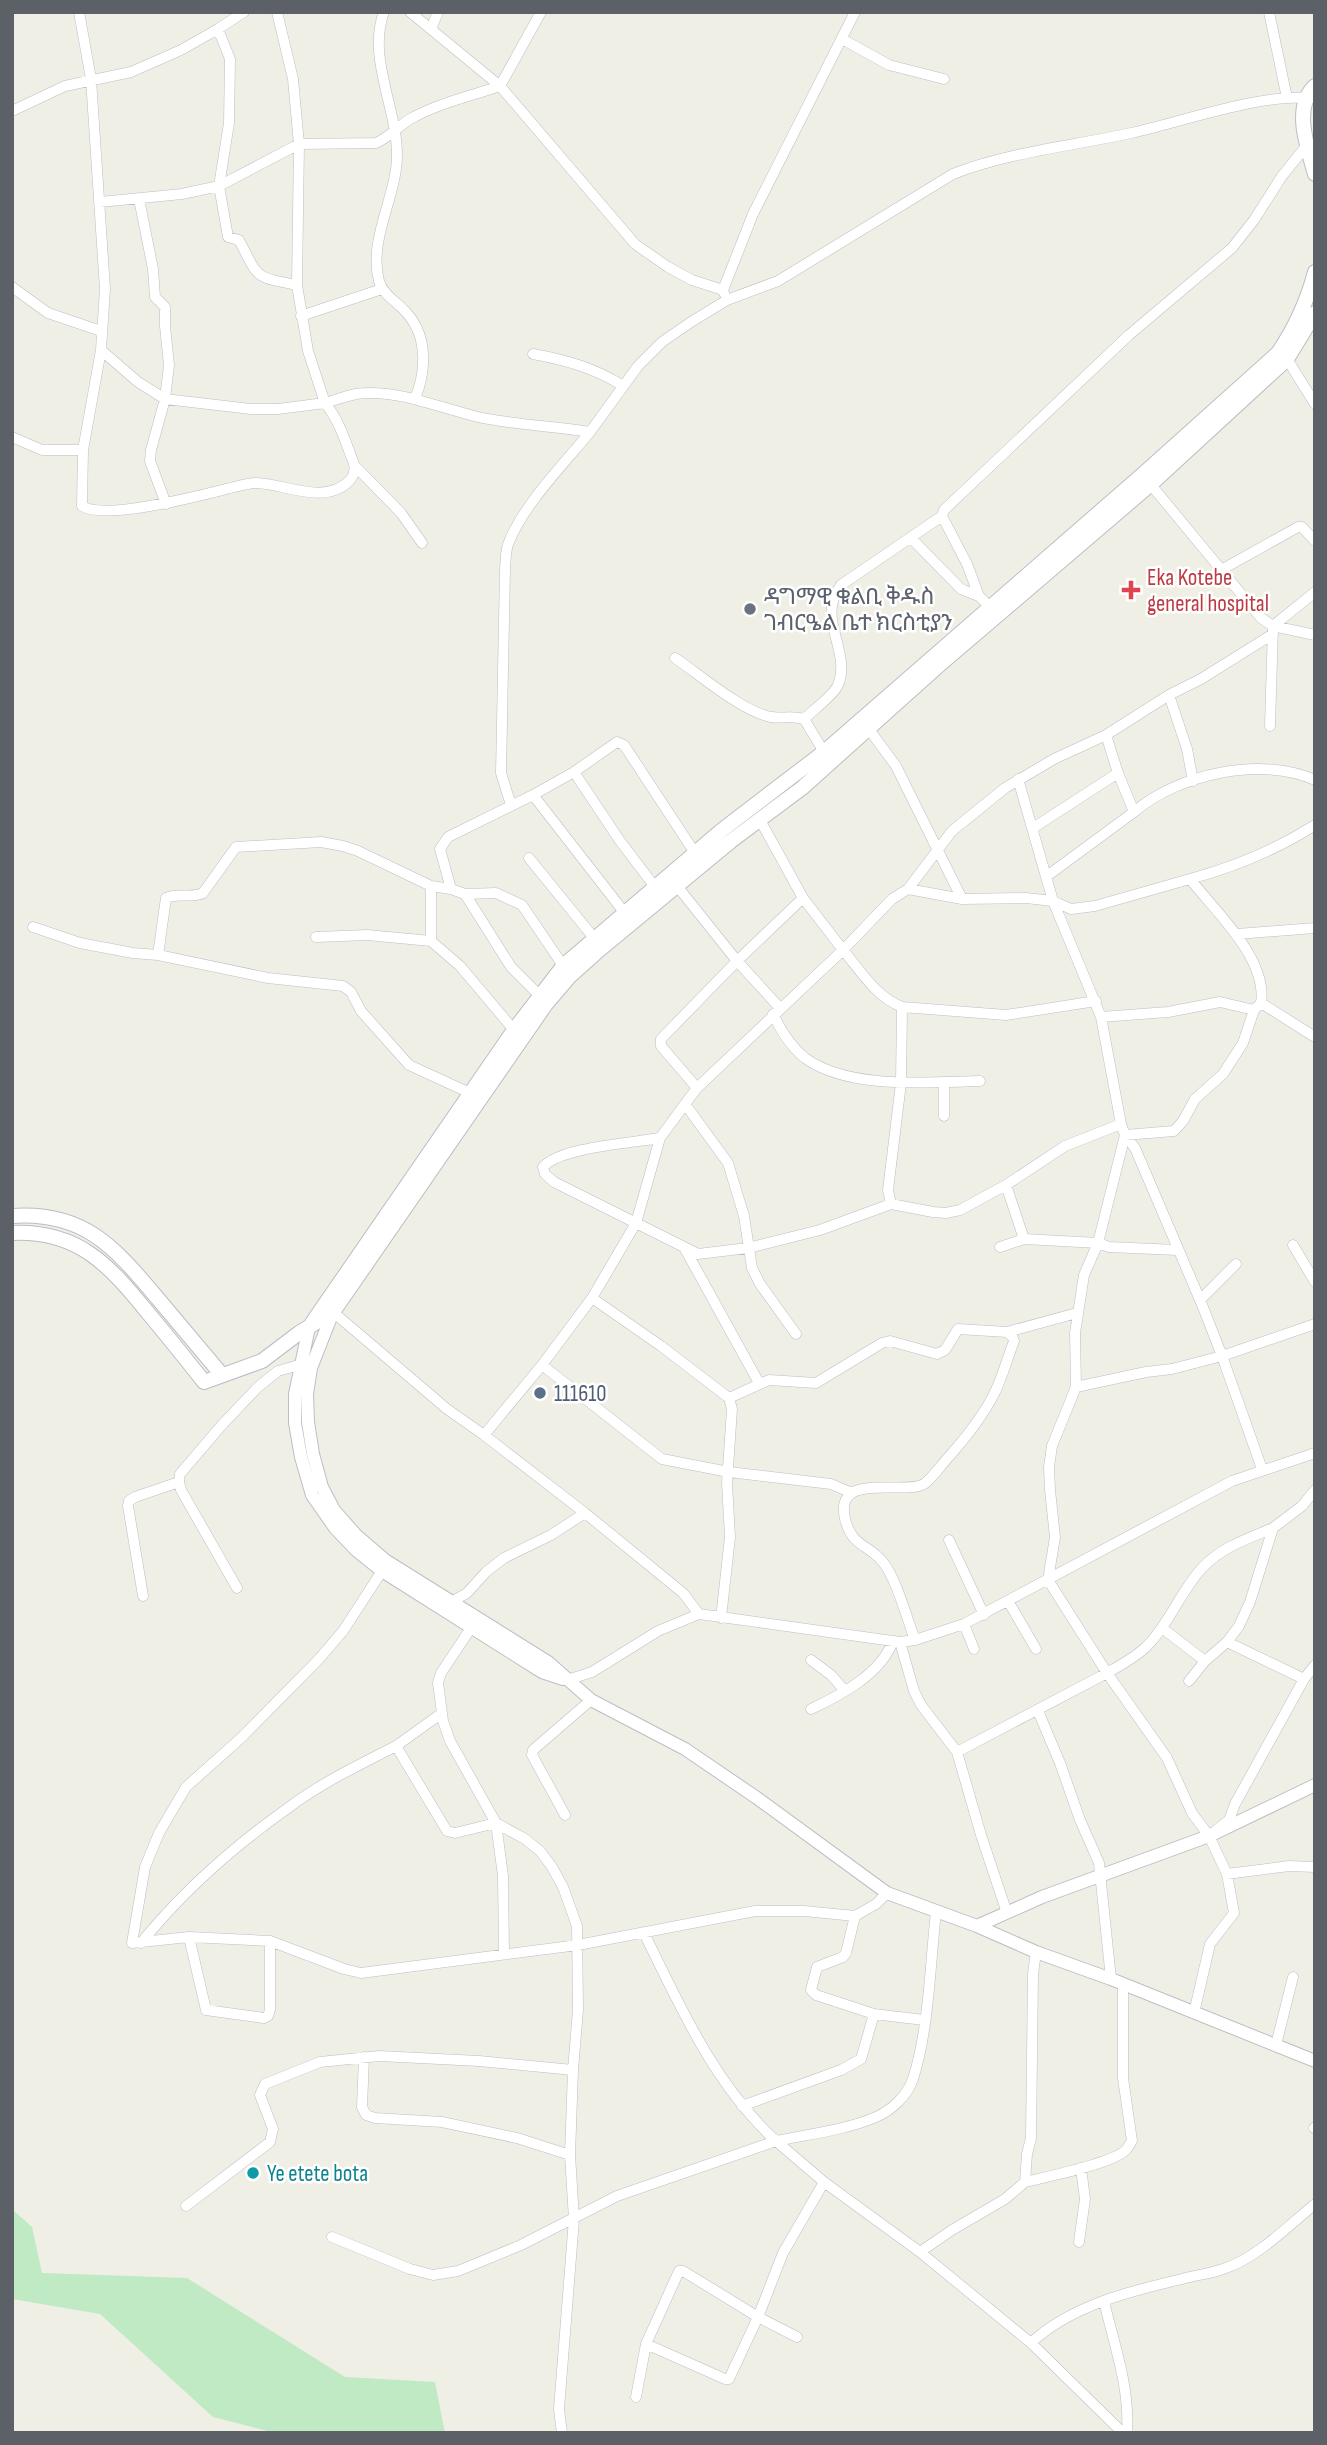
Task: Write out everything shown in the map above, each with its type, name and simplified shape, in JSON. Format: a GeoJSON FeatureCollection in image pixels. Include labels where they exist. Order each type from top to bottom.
{"type":"FeatureCollection","features":[{"type":"Feature","properties":{"kind":"main road"},"geometry":{"type":"LineString","coordinates":[[1312,94],[1304,108],[1307,145],[1315,174]]}},
{"type":"Feature","properties":{"kind":"main road"},"geometry":{"type":"LineString","coordinates":[[1147,480],[1278,353],[1301,314],[1315,272]]}},
{"type":"Feature","properties":{"kind":"main road"},"geometry":{"type":"LineString","coordinates":[[12,1233],[53,1235],[71,1242],[109,1267],[204,1382],[262,1361],[333,1312],[547,1004],[567,971],[594,938],[695,853],[824,752],[989,606],[1147,480],[1287,359],[1315,313]]}},
{"type":"Feature","properties":{"kind":"main road"},"geometry":{"type":"LineString","coordinates":[[309,1327],[539,995],[821,772],[869,728],[989,606]]}},
{"type":"Feature","properties":{"kind":"main road"},"geometry":{"type":"LineString","coordinates":[[12,1216],[54,1218],[79,1226],[100,1238],[123,1257],[222,1375]]}},
{"type":"Feature","properties":{"kind":"street"},"geometry":{"type":"LineString","coordinates":[[79,12],[91,79],[105,289],[101,350],[82,450],[82,506],[88,510],[166,504],[256,483],[312,492],[333,491],[353,477],[356,467]]}},
{"type":"Feature","properties":{"kind":"street"},"geometry":{"type":"LineString","coordinates":[[12,111],[65,86],[131,72],[181,50],[244,12]]}},
{"type":"Feature","properties":{"kind":"street"},"geometry":{"type":"LineString","coordinates":[[277,12],[293,79],[299,144],[297,285],[308,351],[325,403],[334,415],[356,467],[401,513],[422,543]]}},
{"type":"Feature","properties":{"kind":"street"},"geometry":{"type":"LineString","coordinates":[[384,12],[379,37],[381,67],[397,130],[398,159],[380,238],[377,268],[382,289],[406,312],[421,335],[422,381],[415,399]]}},
{"type":"Feature","properties":{"kind":"street"},"geometry":{"type":"LineString","coordinates":[[410,12],[500,86],[635,244],[668,267],[725,295]]}},
{"type":"Feature","properties":{"kind":"street"},"geometry":{"type":"LineString","coordinates":[[431,29],[438,12]]}},
{"type":"Feature","properties":{"kind":"street"},"geometry":{"type":"LineString","coordinates":[[100,202],[182,194],[219,186],[299,144],[376,143],[410,119],[500,86],[541,12]]}},
{"type":"Feature","properties":{"kind":"street"},"geometry":{"type":"LineString","coordinates":[[725,295],[754,214],[855,12]]}},
{"type":"Feature","properties":{"kind":"street"},"geometry":{"type":"LineString","coordinates":[[1269,12],[1287,98]]}},
{"type":"Feature","properties":{"kind":"street"},"geometry":{"type":"LineString","coordinates":[[218,29],[229,59],[229,123],[219,186],[228,237],[239,240],[254,271],[268,279],[297,285]]}},
{"type":"Feature","properties":{"kind":"street"},"geometry":{"type":"LineString","coordinates":[[842,38],[890,65],[944,79]]}},
{"type":"Feature","properties":{"kind":"street"},"geometry":{"type":"LineString","coordinates":[[511,805],[501,773],[500,734],[508,544],[544,487],[590,432],[638,366],[662,342],[725,295],[778,281],[901,204],[953,174],[978,164],[1312,94]]}},
{"type":"Feature","properties":{"kind":"street"},"geometry":{"type":"LineString","coordinates":[[804,719],[838,687],[842,667],[831,616],[834,594],[841,585],[942,516],[953,500],[1129,335],[1232,248],[1307,145]]}},
{"type":"Feature","properties":{"kind":"street"},"geometry":{"type":"LineString","coordinates":[[139,199],[153,269],[155,297],[165,307],[169,365],[165,399],[150,461],[166,504]]}},
{"type":"Feature","properties":{"kind":"street"},"geometry":{"type":"LineString","coordinates":[[12,287],[48,313],[101,331]]}},
{"type":"Feature","properties":{"kind":"street"},"geometry":{"type":"LineString","coordinates":[[301,316],[382,289]]}},
{"type":"Feature","properties":{"kind":"street"},"geometry":{"type":"LineString","coordinates":[[101,350],[138,382],[165,399],[251,409],[278,409],[325,403],[357,394],[415,399],[478,417],[590,432]]}},
{"type":"Feature","properties":{"kind":"street"},"geometry":{"type":"LineString","coordinates":[[533,354],[591,369],[623,386]]}},
{"type":"Feature","properties":{"kind":"street"},"geometry":{"type":"LineString","coordinates":[[1287,359],[1315,404]]}},
{"type":"Feature","properties":{"kind":"street"},"geometry":{"type":"LineString","coordinates":[[12,438],[42,450],[82,450]]}},
{"type":"Feature","properties":{"kind":"street"},"geometry":{"type":"LineString","coordinates":[[1147,480],[1273,630],[1315,635]]}},
{"type":"Feature","properties":{"kind":"street"},"geometry":{"type":"LineString","coordinates":[[942,516],[989,606]]}},
{"type":"Feature","properties":{"kind":"street"},"geometry":{"type":"LineString","coordinates":[[1221,570],[1298,527],[1302,527],[1315,541]]}},
{"type":"Feature","properties":{"kind":"street"},"geometry":{"type":"LineString","coordinates":[[911,538],[961,589],[989,606]]}},
{"type":"Feature","properties":{"kind":"street"},"geometry":{"type":"LineString","coordinates":[[484,1435],[542,1365],[592,1298],[636,1223],[660,1138],[697,1088],[843,950],[892,899],[908,889],[952,831],[1018,779],[1106,734],[1169,695],[1201,680],[1273,630],[1315,592]]}},
{"type":"Feature","properties":{"kind":"street"},"geometry":{"type":"LineString","coordinates":[[1270,726],[1273,630]]}},
{"type":"Feature","properties":{"kind":"street"},"geometry":{"type":"LineString","coordinates":[[676,658],[744,706],[771,717],[791,715],[804,719],[824,752]]}},
{"type":"Feature","properties":{"kind":"street"},"geometry":{"type":"LineString","coordinates":[[1169,695],[1187,750],[1193,780]]}},
{"type":"Feature","properties":{"kind":"street"},"geometry":{"type":"LineString","coordinates":[[869,728],[896,766],[962,899]]}},
{"type":"Feature","properties":{"kind":"street"},"geometry":{"type":"LineString","coordinates":[[1106,734],[1134,812]]}},
{"type":"Feature","properties":{"kind":"street"},"geometry":{"type":"LineString","coordinates":[[451,889],[440,856],[440,849],[448,837],[574,772],[617,742],[624,745],[695,853]]}},
{"type":"Feature","properties":{"kind":"street"},"geometry":{"type":"LineString","coordinates":[[1046,876],[1167,789],[1242,769],[1279,769],[1315,780]]}},
{"type":"Feature","properties":{"kind":"street"},"geometry":{"type":"LineString","coordinates":[[574,772],[620,841],[655,887]]}},
{"type":"Feature","properties":{"kind":"street"},"geometry":{"type":"LineString","coordinates":[[1033,828],[1118,773]]}},
{"type":"Feature","properties":{"kind":"street"},"geometry":{"type":"LineString","coordinates":[[1018,779],[1053,901],[1101,1017],[1121,1124],[1135,1149],[1200,1300],[1262,1469]]}},
{"type":"Feature","properties":{"kind":"street"},"geometry":{"type":"LineString","coordinates":[[533,795],[624,912]]}},
{"type":"Feature","properties":{"kind":"street"},"geometry":{"type":"LineString","coordinates":[[760,820],[803,898],[843,950],[890,1002],[902,1007],[1006,1015],[1096,1001]]}},
{"type":"Feature","properties":{"kind":"street"},"geometry":{"type":"LineString","coordinates":[[908,889],[962,899],[1026,898],[1053,901],[1071,909],[1095,906],[1227,869],[1292,840],[1315,825]]}},
{"type":"Feature","properties":{"kind":"street"},"geometry":{"type":"LineString","coordinates":[[158,955],[166,898],[170,895],[198,896],[203,893],[232,851],[241,845],[320,842],[358,851],[431,886],[465,894],[496,893],[522,905],[567,971]]}},
{"type":"Feature","properties":{"kind":"street"},"geometry":{"type":"LineString","coordinates":[[529,858],[594,938]]}},
{"type":"Feature","properties":{"kind":"street"},"geometry":{"type":"LineString","coordinates":[[1125,1135],[1174,1131],[1195,1099],[1228,1067],[1243,1043],[1262,995],[1254,966],[1237,934],[1190,879]]}},
{"type":"Feature","properties":{"kind":"street"},"geometry":{"type":"LineString","coordinates":[[431,886],[431,941]]}},
{"type":"Feature","properties":{"kind":"street"},"geometry":{"type":"LineString","coordinates":[[677,886],[776,1011],[785,1037],[806,1058],[831,1070],[866,1080],[901,1083],[981,1081]]}},
{"type":"Feature","properties":{"kind":"street"},"geometry":{"type":"LineString","coordinates":[[465,894],[511,967],[539,995]]}},
{"type":"Feature","properties":{"kind":"street"},"geometry":{"type":"LineString","coordinates":[[697,1088],[662,1046],[661,1039],[803,898]]}},
{"type":"Feature","properties":{"kind":"street"},"geometry":{"type":"LineString","coordinates":[[33,927],[80,943],[158,955],[268,978],[343,986],[351,992],[361,1011],[409,1065],[470,1093]]}},
{"type":"Feature","properties":{"kind":"street"},"geometry":{"type":"LineString","coordinates":[[1237,934],[1315,928]]}},
{"type":"Feature","properties":{"kind":"street"},"geometry":{"type":"LineString","coordinates":[[316,937],[367,935],[431,941],[460,966],[514,1030]]}},
{"type":"Feature","properties":{"kind":"street"},"geometry":{"type":"LineString","coordinates":[[1101,1017],[1168,1012],[1220,1002],[1258,1007],[1315,1037]]}},
{"type":"Feature","properties":{"kind":"street"},"geometry":{"type":"LineString","coordinates":[[891,1204],[888,1190],[901,1083],[902,1007]]}},
{"type":"Feature","properties":{"kind":"street"},"geometry":{"type":"LineString","coordinates":[[944,1082],[944,1116]]}},
{"type":"Feature","properties":{"kind":"street"},"geometry":{"type":"LineString","coordinates":[[685,1104],[728,1163],[744,1216],[752,1268],[760,1284],[796,1334]]}},
{"type":"Feature","properties":{"kind":"street"},"geometry":{"type":"LineString","coordinates":[[660,1138],[570,1153],[549,1160],[543,1167],[545,1174],[554,1182],[698,1254],[748,1248],[820,1230],[891,1204],[946,1213],[960,1210],[1006,1185],[1065,1146],[1121,1124]]}},
{"type":"Feature","properties":{"kind":"street"},"geometry":{"type":"LineString","coordinates":[[1125,1135],[1098,1243],[1084,1275],[1075,1333],[1076,1387],[1052,1446],[1049,1467],[1055,1537],[1048,1580],[1107,1673],[1167,1758],[1192,1813],[1209,1836],[1227,1874],[1234,1913],[1210,1944],[1194,2013]]}},
{"type":"Feature","properties":{"kind":"street"},"geometry":{"type":"LineString","coordinates":[[1006,1185],[1024,1239]]}},
{"type":"Feature","properties":{"kind":"street"},"geometry":{"type":"LineString","coordinates":[[999,1247],[1024,1239],[1177,1250]]}},
{"type":"Feature","properties":{"kind":"street"},"geometry":{"type":"LineString","coordinates":[[1293,1245],[1315,1282]]}},
{"type":"Feature","properties":{"kind":"street"},"geometry":{"type":"LineString","coordinates":[[685,1249],[760,1382]]}},
{"type":"Feature","properties":{"kind":"street"},"geometry":{"type":"LineString","coordinates":[[1200,1300],[1236,1264]]}},
{"type":"Feature","properties":{"kind":"street"},"geometry":{"type":"LineString","coordinates":[[592,1298],[729,1398],[732,1409],[727,1483],[730,1536],[721,1618]]}},
{"type":"Feature","properties":{"kind":"street"},"geometry":{"type":"LineString","coordinates":[[699,1614],[683,1593],[585,1513],[447,1409],[333,1312],[315,1356],[307,1395],[313,1454],[322,1487],[334,1510],[356,1535],[398,1574],[471,1628],[542,1672],[567,1680],[592,1672],[658,1631],[699,1614],[897,1642],[915,1640],[984,1615],[1232,1481],[1315,1452]]}},
{"type":"Feature","properties":{"kind":"street"},"geometry":{"type":"LineString","coordinates":[[729,1398],[760,1382],[784,1380],[816,1383],[882,1342],[890,1341],[937,1354],[945,1350],[958,1329],[1007,1332],[1077,1313]]}},
{"type":"Feature","properties":{"kind":"street"},"geometry":{"type":"LineString","coordinates":[[1076,1387],[1146,1371],[1172,1369],[1222,1356],[1315,1324]]}},
{"type":"Feature","properties":{"kind":"street"},"geometry":{"type":"LineString","coordinates":[[309,1327],[299,1366],[295,1423],[312,1495],[342,1535],[382,1571],[398,1574],[453,1601],[548,1662],[591,1700],[685,1749],[887,1893],[977,1926],[1036,1952],[1117,1981],[1315,2061]]}},
{"type":"Feature","properties":{"kind":"street"},"geometry":{"type":"LineString","coordinates":[[542,1365],[662,1459],[729,1472],[831,1484],[852,1493],[873,1486],[916,1487],[925,1483],[964,1440],[993,1396],[1014,1341],[1007,1332]]}},
{"type":"Feature","properties":{"kind":"street"},"geometry":{"type":"LineString","coordinates":[[237,1588],[188,1504],[179,1482],[180,1474],[258,1387],[278,1371],[299,1366]]}},
{"type":"Feature","properties":{"kind":"street"},"geometry":{"type":"LineString","coordinates":[[143,1596],[129,1501],[179,1482]]}},
{"type":"Feature","properties":{"kind":"street"},"geometry":{"type":"LineString","coordinates":[[957,1752],[1107,1673],[1147,1646],[1204,1565],[1236,1543],[1273,1528],[1302,1506],[1315,1490]]}},
{"type":"Feature","properties":{"kind":"street"},"geometry":{"type":"LineString","coordinates":[[852,1493],[844,1509],[850,1531],[855,1540],[882,1560],[915,1640]]}},
{"type":"Feature","properties":{"kind":"street"},"geometry":{"type":"LineString","coordinates":[[453,1601],[467,1593],[486,1572],[504,1558],[551,1535],[585,1513]]}},
{"type":"Feature","properties":{"kind":"street"},"geometry":{"type":"LineString","coordinates":[[1189,1681],[1239,1626],[1250,1602],[1273,1528]]}},
{"type":"Feature","properties":{"kind":"street"},"geometry":{"type":"LineString","coordinates":[[949,1540],[984,1615]]}},
{"type":"Feature","properties":{"kind":"street"},"geometry":{"type":"LineString","coordinates":[[382,1571],[343,1631],[319,1659],[241,1738],[186,1787],[159,1833],[145,1867],[131,1941],[134,1944],[190,1937],[270,1941],[361,1973],[578,1945],[755,1911],[804,1911],[855,1916],[876,1905],[887,1893]]}},
{"type":"Feature","properties":{"kind":"street"},"geometry":{"type":"LineString","coordinates":[[1008,1601],[1036,1648]]}},
{"type":"Feature","properties":{"kind":"street"},"geometry":{"type":"LineString","coordinates":[[964,1624],[974,1649]]}},
{"type":"Feature","properties":{"kind":"street"},"geometry":{"type":"LineString","coordinates":[[471,1628],[441,1673],[438,1683],[442,1713],[450,1741],[496,1823],[503,1876],[504,1953]]}},
{"type":"Feature","properties":{"kind":"street"},"geometry":{"type":"LineString","coordinates":[[1161,1628],[1205,1661]]}},
{"type":"Feature","properties":{"kind":"street"},"geometry":{"type":"LineString","coordinates":[[811,1709],[863,1678],[897,1642]]}},
{"type":"Feature","properties":{"kind":"street"},"geometry":{"type":"LineString","coordinates":[[897,1642],[921,1705],[957,1752],[1007,1913]]}},
{"type":"Feature","properties":{"kind":"street"},"geometry":{"type":"LineString","coordinates":[[1227,1642],[1304,1679]]}},
{"type":"Feature","properties":{"kind":"street"},"geometry":{"type":"LineString","coordinates":[[811,1660],[831,1675],[845,1691]]}},
{"type":"Feature","properties":{"kind":"street"},"geometry":{"type":"LineString","coordinates":[[1209,1836],[1229,1820],[1235,1804],[1304,1679],[1315,1665]]}},
{"type":"Feature","properties":{"kind":"street"},"geometry":{"type":"LineString","coordinates":[[565,1815],[532,1755],[533,1750],[591,1700]]}},
{"type":"Feature","properties":{"kind":"street"},"geometry":{"type":"LineString","coordinates":[[920,2252],[1005,2199],[1025,2182],[1117,2155],[1126,2150],[1132,2141],[1123,2078],[1117,1981],[1099,1863],[1038,1711]]}},
{"type":"Feature","properties":{"kind":"street"},"geometry":{"type":"LineString","coordinates":[[141,1943],[170,1906],[228,1854],[289,1807],[331,1780],[396,1746],[442,1713]]}},
{"type":"Feature","properties":{"kind":"street"},"geometry":{"type":"LineString","coordinates":[[396,1746],[447,1830],[455,1833],[496,1823],[540,1851],[563,1887],[577,1926],[578,2010],[570,2155],[574,2219],[559,2409],[562,2433]]}},
{"type":"Feature","properties":{"kind":"street"},"geometry":{"type":"LineString","coordinates":[[977,1926],[1042,1897],[1209,1836],[1315,1786]]}},
{"type":"Feature","properties":{"kind":"street"},"geometry":{"type":"LineString","coordinates":[[1227,1874],[1289,1866],[1315,1867]]}},
{"type":"Feature","properties":{"kind":"street"},"geometry":{"type":"LineString","coordinates":[[332,2237],[410,2269],[433,2275],[458,2271],[574,2219],[617,2196],[776,2141],[877,2117],[904,2096],[912,2080],[925,2021],[936,1912]]}},
{"type":"Feature","properties":{"kind":"street"},"geometry":{"type":"LineString","coordinates":[[855,1916],[846,1952],[843,1957],[817,1967],[811,1990],[816,1995],[874,2014],[925,2021]]}},
{"type":"Feature","properties":{"kind":"street"},"geometry":{"type":"LineString","coordinates":[[644,1933],[710,2062],[742,2106],[776,2141],[824,2182],[920,2252],[1031,2343],[1125,2433]]}},
{"type":"Feature","properties":{"kind":"street"},"geometry":{"type":"LineString","coordinates":[[190,1937],[206,2010],[264,2018],[270,2010],[270,1941]]}},
{"type":"Feature","properties":{"kind":"street"},"geometry":{"type":"LineString","coordinates":[[1025,2182],[1031,2138],[1033,1974],[1036,1952]]}},
{"type":"Feature","properties":{"kind":"street"},"geometry":{"type":"LineString","coordinates":[[1276,2045],[1293,1976]]}},
{"type":"Feature","properties":{"kind":"street"},"geometry":{"type":"LineString","coordinates":[[742,2106],[841,2070],[861,2059],[874,2014]]}},
{"type":"Feature","properties":{"kind":"street"},"geometry":{"type":"LineString","coordinates":[[186,2206],[270,2141],[273,2129],[260,2095],[265,2084],[320,2062],[364,2057],[479,2061],[573,2070]]}},
{"type":"Feature","properties":{"kind":"street"},"geometry":{"type":"LineString","coordinates":[[364,2057],[362,2107],[366,2115],[375,2118],[442,2122],[517,2138],[570,2155]]}},
{"type":"Feature","properties":{"kind":"street"},"geometry":{"type":"LineString","coordinates":[[1079,2242],[1085,2199],[1080,2168]]}},
{"type":"Feature","properties":{"kind":"street"},"geometry":{"type":"LineString","coordinates":[[646,2344],[729,2379],[758,2317],[783,2253],[824,2182]]}},
{"type":"Feature","properties":{"kind":"street"},"geometry":{"type":"LineString","coordinates":[[1031,2343],[1057,2323],[1104,2301],[1222,2270],[1240,2262],[1315,2204]]}},
{"type":"Feature","properties":{"kind":"street"},"geometry":{"type":"LineString","coordinates":[[636,2397],[646,2344],[677,2273],[681,2270],[758,2317],[797,2337]]}},
{"type":"Feature","properties":{"kind":"street"},"geometry":{"type":"LineString","coordinates":[[1104,2301],[1124,2378],[1128,2408],[1125,2433]]}},
{"type":"Feature","properties":{"kind":"green space"},"geometry":{"type":"Polygon","coordinates":[[[12,2209],[32,2227],[42,2273],[187,2278],[345,2377],[435,2382],[445,2433],[275,2433],[213,2417],[100,2314],[12,2299],[12,2209]]]}},
{"type":"Feature","properties":{"kind":"place","name":"Eka Kotebe general hospital"},"geometry":{"type":"Point","coordinates":[1131,590]}},
{"type":"Feature","properties":{"kind":"place","name":"ዳግማዊ ቁልቢ ቅዱስ ገብርዔል ቤተ ክርስቲያን"},"geometry":{"type":"Point","coordinates":[750,609]}},
{"type":"Feature","properties":{"kind":"place","name":"111610"},"geometry":{"type":"Point","coordinates":[540,1393]}},
{"type":"Feature","properties":{"kind":"place","name":"Ye etete bota"},"geometry":{"type":"Point","coordinates":[253,2173]}}]}
